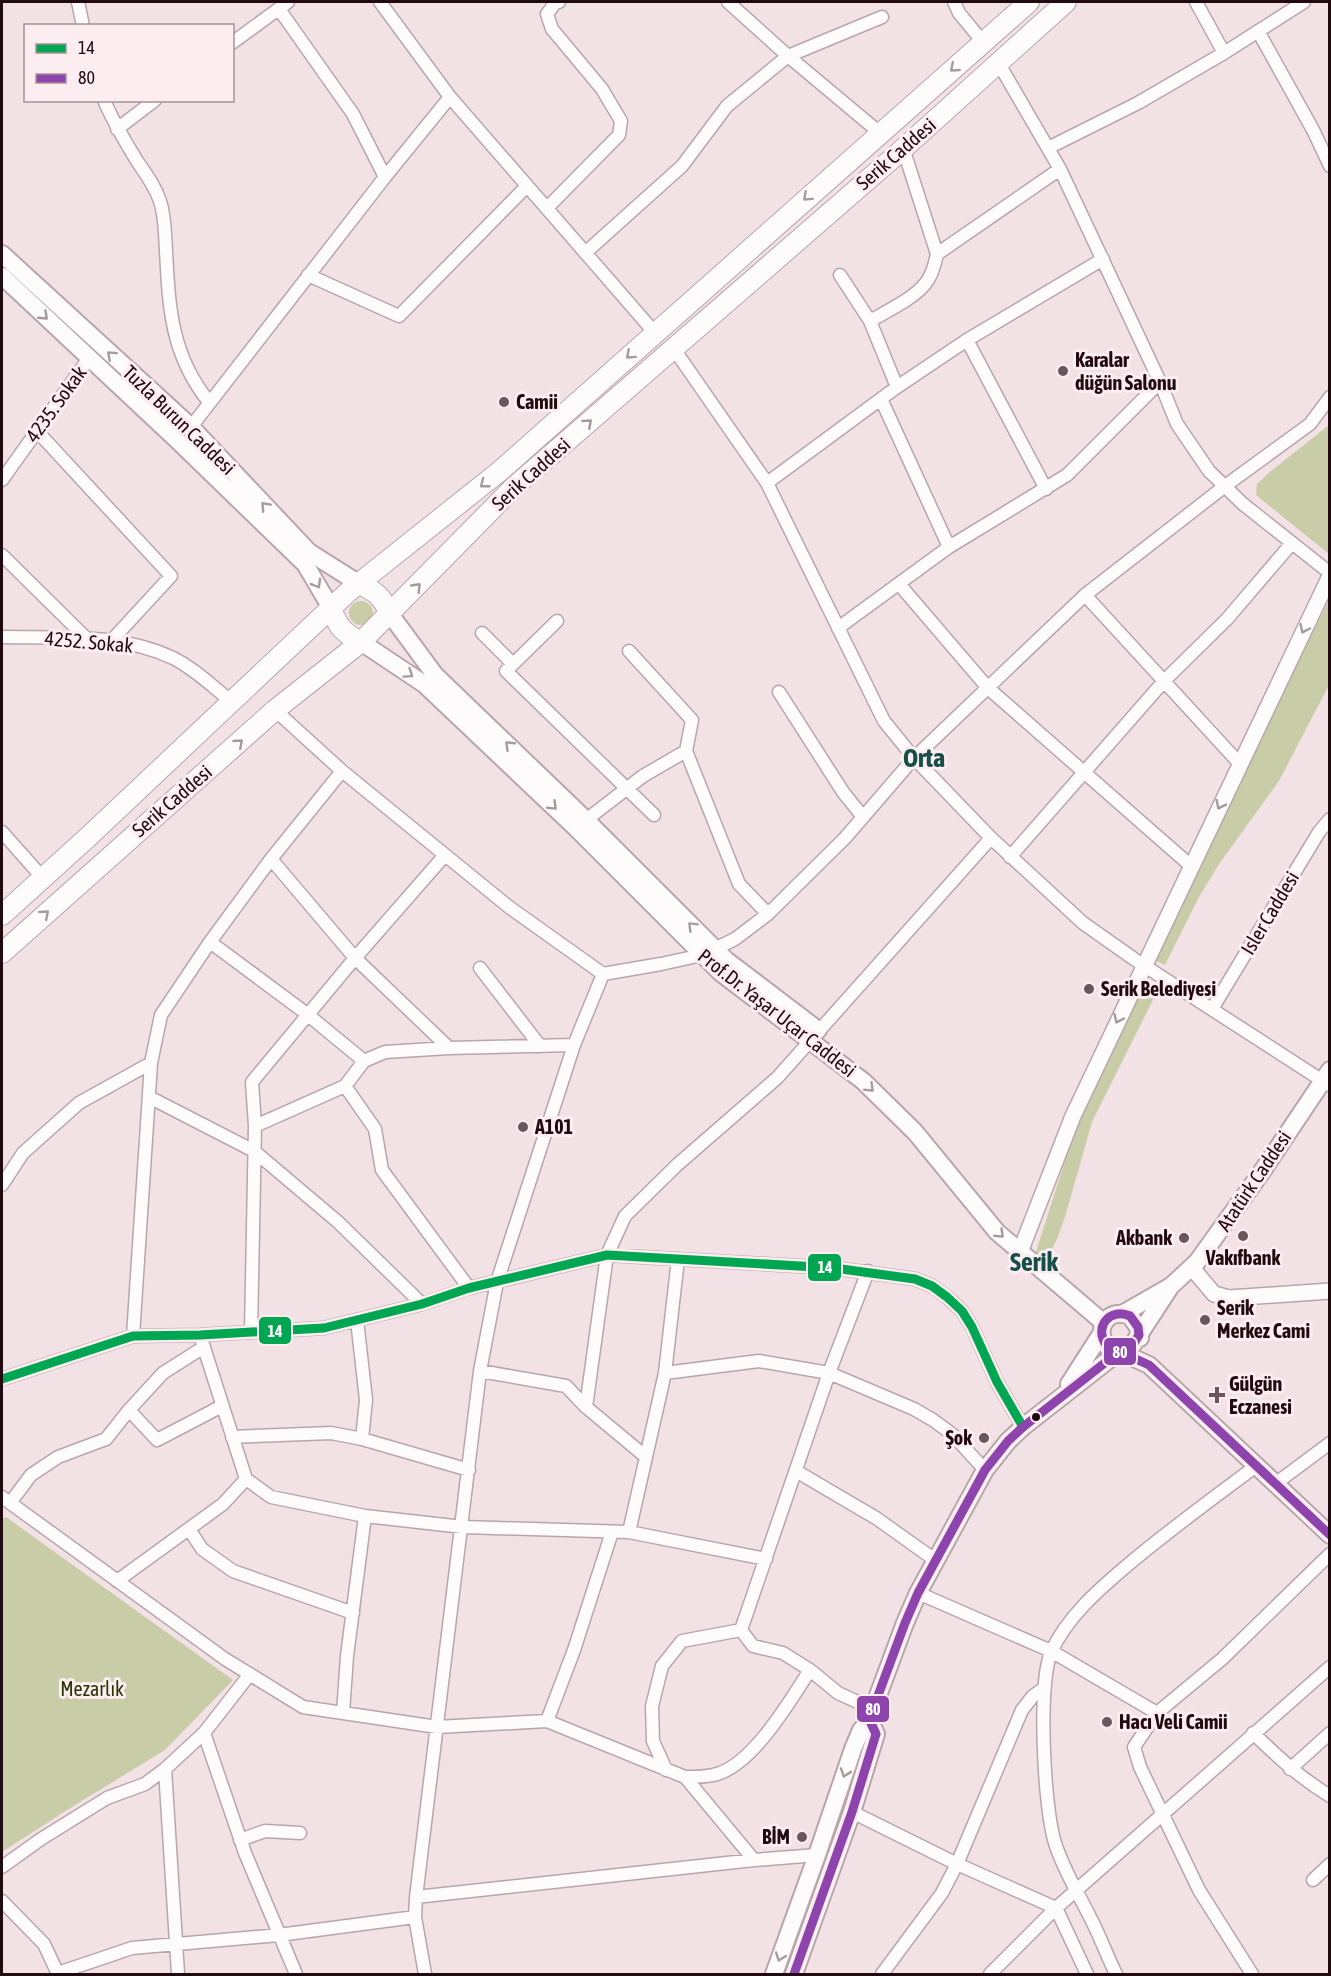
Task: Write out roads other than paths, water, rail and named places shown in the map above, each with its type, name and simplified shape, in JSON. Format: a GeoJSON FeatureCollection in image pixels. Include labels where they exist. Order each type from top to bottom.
{"type":"FeatureCollection","features":[{"type":"Feature","properties":{"kind":"highway","name":"Serik Caddesi"},"geometry":{"type":"LineString","coordinates":[[2,915],[358,583],[500,471],[1029,2]]}},
{"type":"Feature","properties":{"kind":"highway","name":"Serik Caddesi"},"geometry":{"type":"LineString","coordinates":[[2,953],[275,710],[361,642],[514,487],[999,64],[1066,2]]}},
{"type":"Feature","properties":{"kind":"highway"},"geometry":{"type":"LineString","coordinates":[[358,583],[376,592],[384,600],[390,614]]}},
{"type":"Feature","properties":{"kind":"highway"},"geometry":{"type":"LineString","coordinates":[[331,608],[338,626],[346,635],[361,642]]}},
{"type":"Feature","properties":{"kind":"main road","name":"Tuzla Burun Caddesi"},"geometry":{"type":"LineString","coordinates":[[2,254],[190,428],[309,552],[358,583]]}},
{"type":"Feature","properties":{"kind":"main road","name":"Tuzla Burun Caddesi"},"geometry":{"type":"LineString","coordinates":[[3,280],[89,358],[305,564],[331,608]]}},
{"type":"Feature","properties":{"kind":"main road"},"geometry":{"type":"LineString","coordinates":[[390,614],[435,675],[586,819],[709,952]]}},
{"type":"Feature","properties":{"kind":"main road","name":"Prof.Dr. Yaşar Uçar Caddesi"},"geometry":{"type":"LineString","coordinates":[[361,642],[424,684],[709,952],[721,973],[815,1035],[915,1132],[997,1232],[1102,1328]]}},
{"type":"Feature","properties":{"kind":"main road","name":"Atatürk Caddesi"},"geometry":{"type":"LineString","coordinates":[[1124,1313],[1171,1286],[1192,1268],[1205,1253],[1327,1079]]}},
{"type":"Feature","properties":{"kind":"main road","name":"Atatürk Caddesi"},"geometry":{"type":"LineString","coordinates":[[1138,1335],[1171,1286]]}},
{"type":"Feature","properties":{"kind":"main road"},"geometry":{"type":"LineString","coordinates":[[1062,1395],[1112,1315],[1124,1313],[1135,1321],[1149,1365]]}},
{"type":"Feature","properties":{"kind":"main road"},"geometry":{"type":"LineString","coordinates":[[1102,1328],[1107,1346],[1149,1365],[1329,1535]]}},
{"type":"Feature","properties":{"kind":"main road"},"geometry":{"type":"LineString","coordinates":[[774,1974],[853,1749],[861,1730],[872,1715],[904,1623],[935,1560],[985,1470],[1023,1427],[1120,1351],[1132,1346],[1138,1335]]}},
{"type":"Feature","properties":{"kind":"main road"},"geometry":{"type":"LineString","coordinates":[[794,1974],[852,1812],[876,1734],[872,1715]]}},
{"type":"Feature","properties":{"kind":"street"},"geometry":{"type":"LineString","coordinates":[[78,2],[83,24]]}},
{"type":"Feature","properties":{"kind":"street"},"geometry":{"type":"LineString","coordinates":[[380,2],[450,97],[655,333]]}},
{"type":"Feature","properties":{"kind":"street"},"geometry":{"type":"LineString","coordinates":[[547,207],[619,135],[621,121],[602,89],[552,29],[547,14],[555,3],[560,2]]}},
{"type":"Feature","properties":{"kind":"street"},"geometry":{"type":"LineString","coordinates":[[954,2],[959,13],[983,42]]}},
{"type":"Feature","properties":{"kind":"street"},"geometry":{"type":"LineString","coordinates":[[1196,2],[1224,53]]}},
{"type":"Feature","properties":{"kind":"street"},"geometry":{"type":"LineString","coordinates":[[1048,148],[1138,103],[1305,2]]}},
{"type":"Feature","properties":{"kind":"street"},"geometry":{"type":"LineString","coordinates":[[733,3],[788,56],[880,133]]}},
{"type":"Feature","properties":{"kind":"street"},"geometry":{"type":"LineString","coordinates":[[234,42],[283,5],[353,114],[385,177]]}},
{"type":"Feature","properties":{"kind":"street"},"geometry":{"type":"LineString","coordinates":[[585,253],[682,166],[727,106],[788,56],[882,17]]}},
{"type":"Feature","properties":{"kind":"street"},"geometry":{"type":"LineString","coordinates":[[1258,31],[1313,130],[1329,166]]}},
{"type":"Feature","properties":{"kind":"street"},"geometry":{"type":"LineString","coordinates":[[999,64],[1060,169],[1160,381],[1177,424],[1209,471],[1329,575],[1073,1116],[1020,1252]]}},
{"type":"Feature","properties":{"kind":"street"},"geometry":{"type":"LineString","coordinates":[[190,428],[450,97]]}},
{"type":"Feature","properties":{"kind":"street"},"geometry":{"type":"LineString","coordinates":[[105,102],[117,129],[155,188],[160,201],[164,223],[169,308],[177,345],[187,370],[209,402]]}},
{"type":"Feature","properties":{"kind":"street"},"geometry":{"type":"LineString","coordinates":[[117,129],[153,102]]}},
{"type":"Feature","properties":{"kind":"street"},"geometry":{"type":"LineString","coordinates":[[870,321],[903,302],[926,284],[937,254],[903,148]]}},
{"type":"Feature","properties":{"kind":"street"},"geometry":{"type":"LineString","coordinates":[[937,254],[1060,169]]}},
{"type":"Feature","properties":{"kind":"street"},"geometry":{"type":"LineString","coordinates":[[308,275],[399,316],[527,186]]}},
{"type":"Feature","properties":{"kind":"street"},"geometry":{"type":"LineString","coordinates":[[767,483],[897,387],[967,340],[1103,259]]}},
{"type":"Feature","properties":{"kind":"street"},"geometry":{"type":"LineString","coordinates":[[840,274],[870,321],[897,387]]}},
{"type":"Feature","properties":{"kind":"street"},"geometry":{"type":"LineString","coordinates":[[967,340],[1046,489]]}},
{"type":"Feature","properties":{"kind":"street"},"geometry":{"type":"LineString","coordinates":[[674,349],[767,483],[884,721],[914,758],[991,838],[1083,923],[1143,965],[1327,1079]]}},
{"type":"Feature","properties":{"kind":"street","name":"4235. Sokak"},"geometry":{"type":"LineString","coordinates":[[2,480],[89,358]]}},
{"type":"Feature","properties":{"kind":"street"},"geometry":{"type":"LineString","coordinates":[[838,628],[949,548],[1067,475],[1160,381]]}},
{"type":"Feature","properties":{"kind":"street"},"geometry":{"type":"LineString","coordinates":[[275,710],[342,771],[509,907],[603,974],[661,964],[709,952],[735,939],[768,914],[845,838],[914,758],[1085,595],[1225,486],[1310,424],[1329,397]]}},
{"type":"Feature","properties":{"kind":"street"},"geometry":{"type":"LineString","coordinates":[[881,399],[949,548]]}},
{"type":"Feature","properties":{"kind":"street"},"geometry":{"type":"LineString","coordinates":[[36,430],[171,576],[112,640]]}},
{"type":"Feature","properties":{"kind":"street"},"geometry":{"type":"LineString","coordinates":[[1011,856],[1164,681],[1227,619],[1292,543]]}},
{"type":"Feature","properties":{"kind":"street"},"geometry":{"type":"LineString","coordinates":[[2,555],[86,638]]}},
{"type":"Feature","properties":{"kind":"street"},"geometry":{"type":"LineString","coordinates":[[899,584],[988,688],[1191,866]]}},
{"type":"Feature","properties":{"kind":"street"},"geometry":{"type":"LineString","coordinates":[[1085,595],[1240,764]]}},
{"type":"Feature","properties":{"kind":"street"},"geometry":{"type":"LineString","coordinates":[[557,621],[506,670],[654,815]]}},
{"type":"Feature","properties":{"kind":"street"},"geometry":{"type":"LineString","coordinates":[[482,633],[513,664]]}},
{"type":"Feature","properties":{"kind":"street","name":"4252. Sokak"},"geometry":{"type":"LineString","coordinates":[[2,637],[86,638],[133,644],[174,659],[190,668],[232,702]]}},
{"type":"Feature","properties":{"kind":"street"},"geometry":{"type":"LineString","coordinates":[[628,651],[692,720],[686,751],[739,884],[768,914]]}},
{"type":"Feature","properties":{"kind":"street"},"geometry":{"type":"LineString","coordinates":[[778,692],[843,792],[863,817]]}},
{"type":"Feature","properties":{"kind":"street"},"geometry":{"type":"LineString","coordinates":[[586,819],[643,776],[686,751]]}},
{"type":"Feature","properties":{"kind":"street"},"geometry":{"type":"LineString","coordinates":[[133,1336],[151,1063],[161,1015],[210,942],[271,859],[342,771]]}},
{"type":"Feature","properties":{"kind":"street","name":"Isler Caddesi"},"geometry":{"type":"LineString","coordinates":[[1212,1009],[1329,819]]}},
{"type":"Feature","properties":{"kind":"street"},"geometry":{"type":"LineString","coordinates":[[2,832],[42,877]]}},
{"type":"Feature","properties":{"kind":"street"},"geometry":{"type":"LineString","coordinates":[[586,1407],[607,1255],[625,1216],[677,1165],[777,1078],[991,838]]}},
{"type":"Feature","properties":{"kind":"street"},"geometry":{"type":"LineString","coordinates":[[251,1332],[255,1126],[252,1082],[307,1014],[445,855]]}},
{"type":"Feature","properties":{"kind":"street"},"geometry":{"type":"LineString","coordinates":[[271,859],[355,958],[449,1048]]}},
{"type":"Feature","properties":{"kind":"street"},"geometry":{"type":"LineString","coordinates":[[210,942],[307,1014],[364,1061]]}},
{"type":"Feature","properties":{"kind":"street"},"geometry":{"type":"LineString","coordinates":[[480,968],[540,1046]]}},
{"type":"Feature","properties":{"kind":"street"},"geometry":{"type":"LineString","coordinates":[[425,1974],[415,1917],[416,1897],[463,1527],[480,1371],[497,1282],[574,1045],[603,974]]}},
{"type":"Feature","properties":{"kind":"street"},"geometry":{"type":"LineString","coordinates":[[255,1126],[345,1086],[364,1061],[385,1052],[574,1045]]}},
{"type":"Feature","properties":{"kind":"street"},"geometry":{"type":"LineString","coordinates":[[2,1185],[23,1153],[79,1103],[151,1063]]}},
{"type":"Feature","properties":{"kind":"street"},"geometry":{"type":"LineString","coordinates":[[345,1086],[375,1129],[382,1170],[469,1288]]}},
{"type":"Feature","properties":{"kind":"street"},"geometry":{"type":"LineString","coordinates":[[149,1097],[254,1151],[338,1222],[422,1304]]}},
{"type":"Feature","properties":{"kind":"street"},"geometry":{"type":"LineString","coordinates":[[2,1379],[133,1336],[202,1341],[251,1332],[324,1328],[422,1304],[469,1288],[607,1255],[868,1271],[915,1279],[932,1286],[962,1311],[997,1382],[1023,1427]]}},
{"type":"Feature","properties":{"kind":"street"},"geometry":{"type":"LineString","coordinates":[[629,1532],[665,1373],[678,1259]]}},
{"type":"Feature","properties":{"kind":"street"},"geometry":{"type":"LineString","coordinates":[[1192,1268],[1214,1294],[1229,1298],[1329,1291]]}},
{"type":"Feature","properties":{"kind":"street"},"geometry":{"type":"LineString","coordinates":[[741,1630],[829,1373],[868,1271]]}},
{"type":"Feature","properties":{"kind":"street"},"geometry":{"type":"LineString","coordinates":[[357,1320],[366,1400],[362,1439]]}},
{"type":"Feature","properties":{"kind":"street"},"geometry":{"type":"LineString","coordinates":[[202,1341],[246,1479],[271,1497],[365,1516],[463,1527],[629,1532],[766,1559]]}},
{"type":"Feature","properties":{"kind":"street"},"geometry":{"type":"LineString","coordinates":[[202,1341],[163,1372],[106,1439],[58,1457],[31,1475],[6,1500],[225,1659],[303,1707],[437,1727],[547,1721],[685,1777],[715,1775],[738,1763],[775,1725],[810,1670]]}},
{"type":"Feature","properties":{"kind":"street"},"geometry":{"type":"LineString","coordinates":[[665,1373],[759,1361],[829,1373],[933,1420],[952,1434],[985,1470]]}},
{"type":"Feature","properties":{"kind":"street"},"geometry":{"type":"LineString","coordinates":[[480,1371],[566,1386],[586,1407],[646,1457]]}},
{"type":"Feature","properties":{"kind":"street"},"geometry":{"type":"LineString","coordinates":[[129,1410],[157,1440],[222,1406]]}},
{"type":"Feature","properties":{"kind":"street"},"geometry":{"type":"LineString","coordinates":[[232,1437],[331,1433],[362,1439],[469,1470]]}},
{"type":"Feature","properties":{"kind":"street"},"geometry":{"type":"LineString","coordinates":[[1275,1484],[1329,1443]]}},
{"type":"Feature","properties":{"kind":"street"},"geometry":{"type":"LineString","coordinates":[[1116,1974],[1061,1862],[1054,1842],[1043,1738],[1044,1688],[1051,1651],[1086,1601],[1168,1531],[1256,1466]]}},
{"type":"Feature","properties":{"kind":"street"},"geometry":{"type":"LineString","coordinates":[[796,1471],[866,1512],[935,1560]]}},
{"type":"Feature","properties":{"kind":"street"},"geometry":{"type":"LineString","coordinates":[[117,1581],[223,1504],[246,1479]]}},
{"type":"Feature","properties":{"kind":"street"},"geometry":{"type":"LineString","coordinates":[[343,1713],[365,1516]]}},
{"type":"Feature","properties":{"kind":"street"},"geometry":{"type":"LineString","coordinates":[[189,1529],[202,1549],[232,1571],[353,1613]]}},
{"type":"Feature","properties":{"kind":"street"},"geometry":{"type":"LineString","coordinates":[[547,1721],[574,1650],[612,1532]]}},
{"type":"Feature","properties":{"kind":"street"},"geometry":{"type":"LineString","coordinates":[[1252,1974],[1199,1890],[1140,1767],[1134,1747],[1157,1713],[1221,1659],[1329,1554]]}},
{"type":"Feature","properties":{"kind":"street"},"geometry":{"type":"LineString","coordinates":[[918,1593],[1051,1651],[1157,1713]]}},
{"type":"Feature","properties":{"kind":"street"},"geometry":{"type":"LineString","coordinates":[[741,1630],[753,1646],[783,1653],[872,1715]]}},
{"type":"Feature","properties":{"kind":"street"},"geometry":{"type":"LineString","coordinates":[[666,1770],[653,1742],[652,1706],[662,1666],[682,1641],[741,1630]]}},
{"type":"Feature","properties":{"kind":"street"},"geometry":{"type":"LineString","coordinates":[[990,1974],[1056,1908],[1329,1668]]}},
{"type":"Feature","properties":{"kind":"street"},"geometry":{"type":"LineString","coordinates":[[2,1867],[106,1798],[145,1784],[165,1769],[204,1733],[250,1674]]}},
{"type":"Feature","properties":{"kind":"street"},"geometry":{"type":"LineString","coordinates":[[882,1974],[942,1893],[957,1864],[1022,1710],[1033,1696],[1044,1688]]}},
{"type":"Feature","properties":{"kind":"street"},"geometry":{"type":"LineString","coordinates":[[204,1733],[240,1840],[296,1974]]}},
{"type":"Feature","properties":{"kind":"street"},"geometry":{"type":"LineString","coordinates":[[1254,1733],[1290,1769],[1329,1796]]}},
{"type":"Feature","properties":{"kind":"street"},"geometry":{"type":"LineString","coordinates":[[1290,1769],[1329,1733]]}},
{"type":"Feature","properties":{"kind":"street"},"geometry":{"type":"LineString","coordinates":[[165,1769],[178,1974]]}},
{"type":"Feature","properties":{"kind":"street"},"geometry":{"type":"LineString","coordinates":[[685,1777],[754,1860]]}},
{"type":"Feature","properties":{"kind":"street"},"geometry":{"type":"LineString","coordinates":[[852,1812],[957,1864],[1056,1908],[1087,1974]]}},
{"type":"Feature","properties":{"kind":"street"},"geometry":{"type":"LineString","coordinates":[[240,1840],[265,1831],[300,1833]]}},
{"type":"Feature","properties":{"kind":"street"},"geometry":{"type":"LineString","coordinates":[[416,1897],[817,1855]]}},
{"type":"Feature","properties":{"kind":"street"},"geometry":{"type":"LineString","coordinates":[[1312,1880],[1329,1864]]}},
{"type":"Feature","properties":{"kind":"street"},"geometry":{"type":"LineString","coordinates":[[2,1900],[44,1944],[58,1974],[132,1948],[279,1935],[415,1917]]}},
{"type":"Feature","properties":{"kind":"place","name":"Karalar düğün Salonu"},"geometry":{"type":"Point","coordinates":[1063,371]}},
{"type":"Feature","properties":{"kind":"place","name":"Camii"},"geometry":{"type":"Point","coordinates":[504,402]}},
{"type":"Feature","properties":{"kind":"place","name":"Serik Belediyesi"},"geometry":{"type":"Point","coordinates":[1089,989]}},
{"type":"Feature","properties":{"kind":"place","name":"A101"},"geometry":{"type":"Point","coordinates":[523,1127]}},
{"type":"Feature","properties":{"kind":"place","name":"Vakıfbank"},"geometry":{"type":"Point","coordinates":[1243,1236]}},
{"type":"Feature","properties":{"kind":"place","name":"Akbank"},"geometry":{"type":"Point","coordinates":[1184,1238]}},
{"type":"Feature","properties":{"kind":"place","name":"Serik Merkez Cami"},"geometry":{"type":"Point","coordinates":[1205,1320]}},
{"type":"Feature","properties":{"kind":"place","name":"Gülgün Eczanesi"},"geometry":{"type":"Point","coordinates":[1217,1395]}},
{"type":"Feature","properties":{"kind":"place","name":"Şok"},"geometry":{"type":"Point","coordinates":[984,1438]}},
{"type":"Feature","properties":{"kind":"place","name":"Hacı Veli Camii"},"geometry":{"type":"Point","coordinates":[1107,1722]}},
{"type":"Feature","properties":{"kind":"place","name":"BİM"},"geometry":{"type":"Point","coordinates":[802,1837]}},
{"type":"Feature","properties":{"kind":"district","name":"Orta"},"geometry":{"type":"Point","coordinates":[924,758]}},
{"type":"Feature","properties":{"kind":"district","name":"Serik"},"geometry":{"type":"Point","coordinates":[1034,1262]}},
{"type":"Feature","properties":{"kind":"park label","name":"Mezarlık"},"geometry":{"type":"Point","coordinates":[92,1689]}}]}
